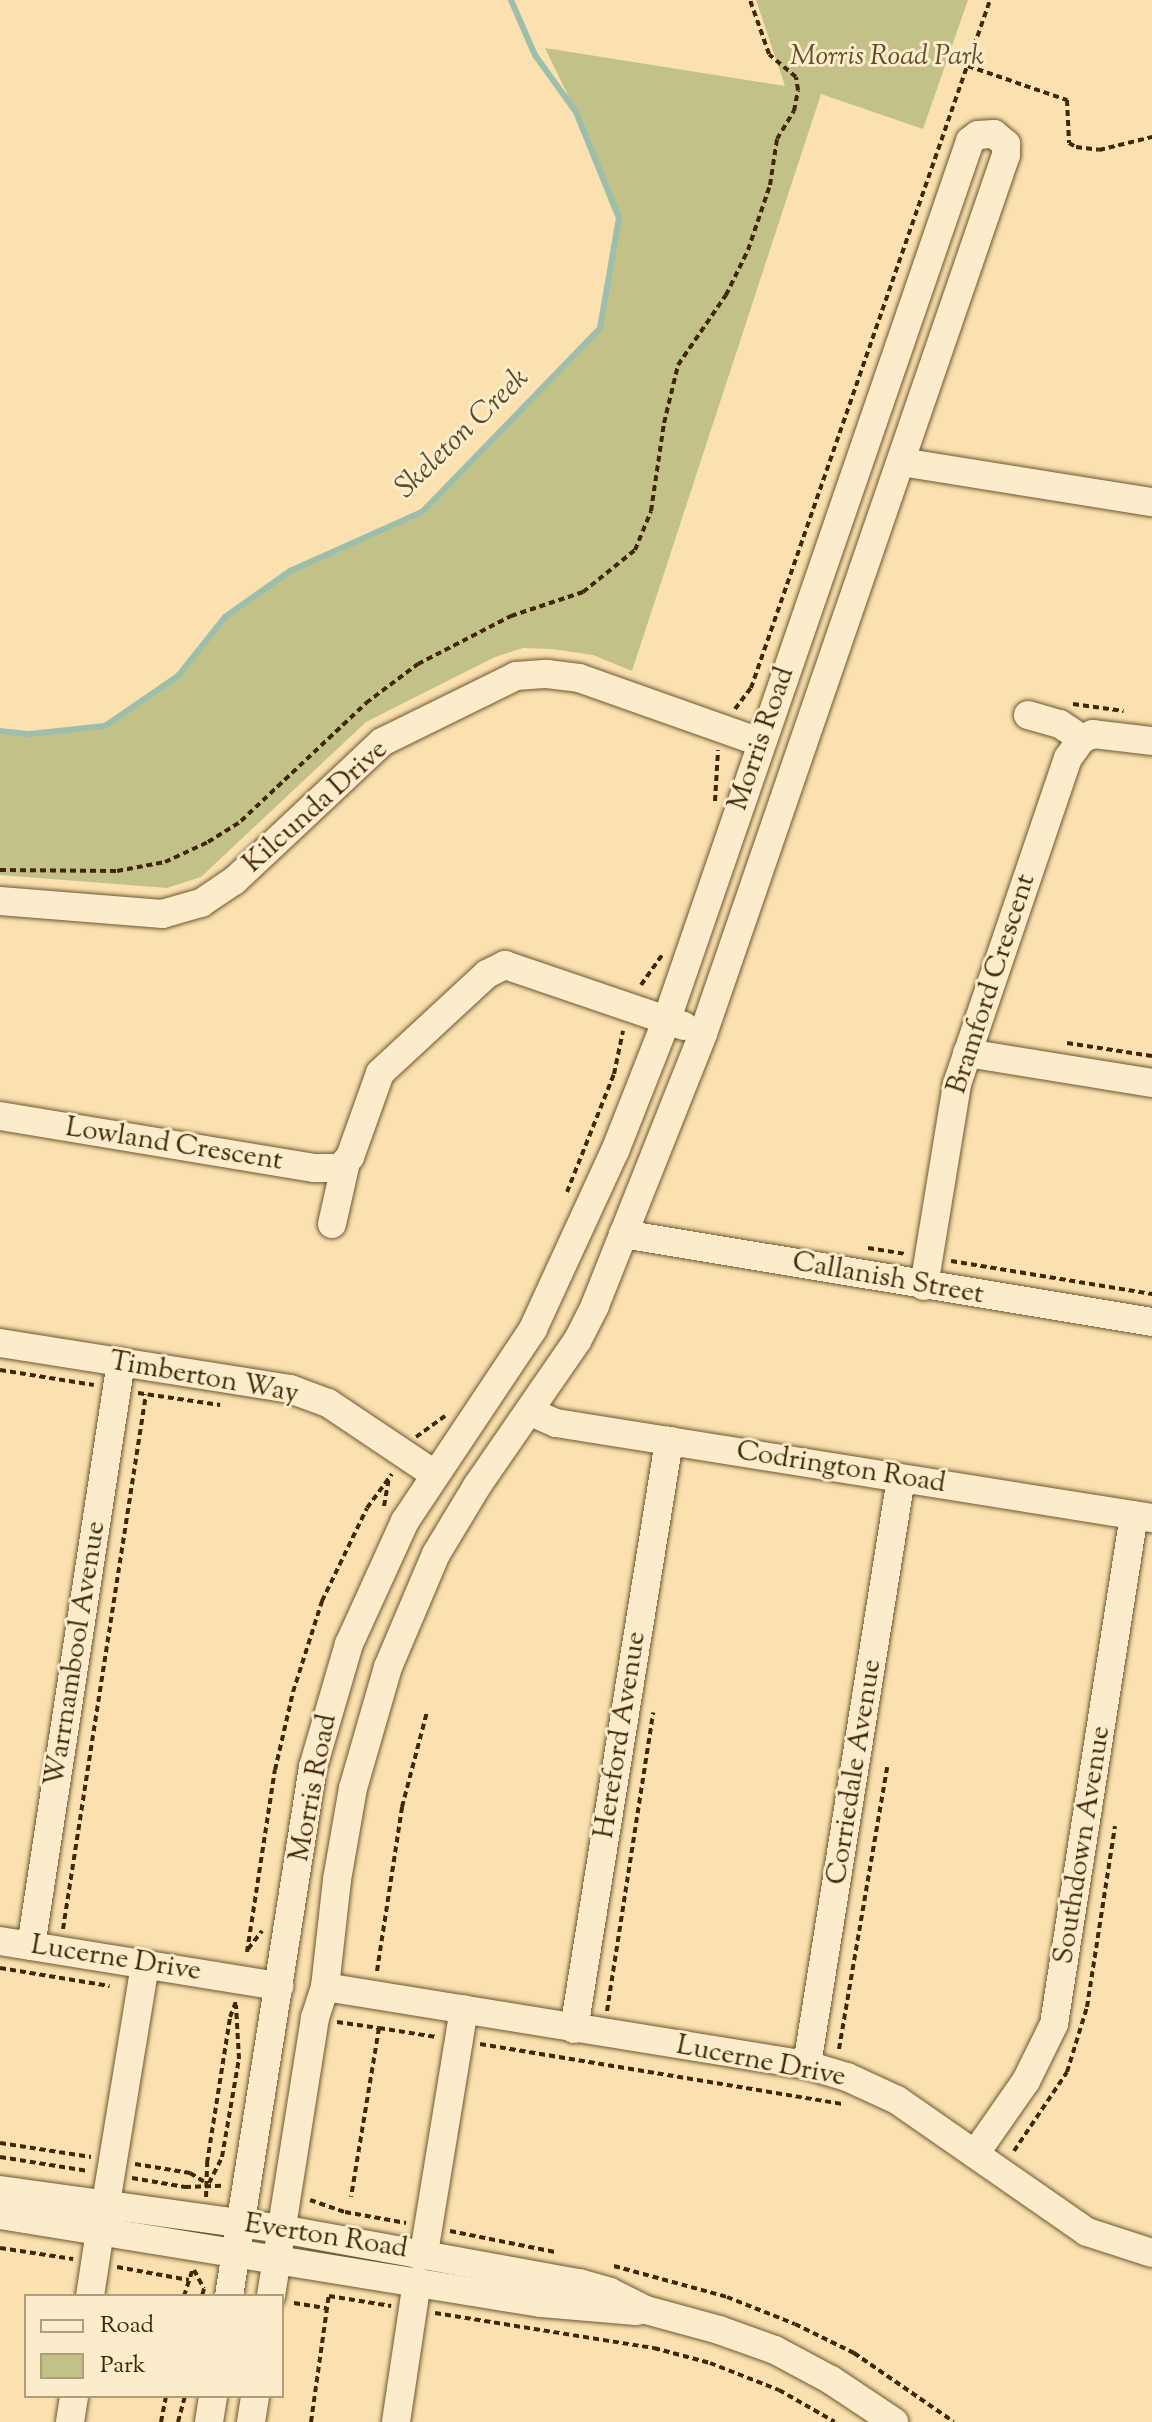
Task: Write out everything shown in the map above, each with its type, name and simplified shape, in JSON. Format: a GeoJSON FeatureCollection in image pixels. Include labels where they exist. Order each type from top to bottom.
{"type":"FeatureCollection","features":[{"type":"Feature","properties":{"kind":"street","name":"Morris Road"},"geometry":{"type":"LineString","coordinates":[[229,2294],[313,1767],[333,1695],[378,1577],[434,1474],[486,1404],[533,1329],[615,1151],[667,1019],[760,742],[970,141],[978,135],[994,134],[1006,144],[1006,155],[703,1034],[577,1341],[531,1412],[477,1486],[436,1554],[388,1667],[353,1788],[337,1880],[325,1987],[315,2018],[271,2294]]}},
{"type":"Feature","properties":{"kind":"street"},"geometry":{"type":"LineString","coordinates":[[901,462],[1148,502]]}},
{"type":"Feature","properties":{"kind":"street","name":"Kilcunda Drive"},"geometry":{"type":"LineString","coordinates":[[0,901],[162,914],[201,903],[234,881],[382,742],[516,676],[547,674],[579,678],[760,742]]}},
{"type":"Feature","properties":{"kind":"street"},"geometry":{"type":"LineString","coordinates":[[1028,715],[1060,724],[1082,739],[1105,734],[1152,741]]}},
{"type":"Feature","properties":{"kind":"street","name":"Bramford Crescent"},"geometry":{"type":"LineString","coordinates":[[924,1286],[954,1097],[1068,758],[1082,739]]}},
{"type":"Feature","properties":{"kind":"street"},"geometry":{"type":"LineString","coordinates":[[332,1224],[346,1162],[380,1073],[487,974],[505,965],[703,1034]]}},
{"type":"Feature","properties":{"kind":"street"},"geometry":{"type":"LineString","coordinates":[[967,1053],[1152,1083]]}},
{"type":"Feature","properties":{"kind":"street","name":"Lowland Crescent"},"geometry":{"type":"LineString","coordinates":[[0,1116],[315,1168],[340,1168],[346,1162]]}},
{"type":"Feature","properties":{"kind":"street","name":"Callanish Street"},"geometry":{"type":"LineString","coordinates":[[623,1234],[1152,1322]]}},
{"type":"Feature","properties":{"kind":"street"},"geometry":{"type":"LineString","coordinates":[[533,1329],[577,1341]]}},
{"type":"Feature","properties":{"kind":"street","name":"Timberton Way"},"geometry":{"type":"LineString","coordinates":[[0,1343],[290,1389],[328,1403],[434,1474]]}},
{"type":"Feature","properties":{"kind":"street","name":"Warrnambool Avenue"},"geometry":{"type":"LineString","coordinates":[[31,1946],[121,1362]]}},
{"type":"Feature","properties":{"kind":"street","name":"Codrington Road"},"geometry":{"type":"LineString","coordinates":[[531,1412],[556,1423],[1143,1516]]}},
{"type":"Feature","properties":{"kind":"street","name":"Hereford Avenue"},"geometry":{"type":"LineString","coordinates":[[574,2029],[669,1441]]}},
{"type":"Feature","properties":{"kind":"street","name":"Corriedale Avenue"},"geometry":{"type":"LineString","coordinates":[[807,2065],[901,1478]]}},
{"type":"Feature","properties":{"kind":"street","name":"Southdown Avenue"},"geometry":{"type":"LineString","coordinates":[[975,2154],[1026,2081],[1054,2024],[1143,1516]]}},
{"type":"Feature","properties":{"kind":"street","name":"Lucerne Drive"},"geometry":{"type":"LineString","coordinates":[[0,1941],[279,1986]]}},
{"type":"Feature","properties":{"kind":"street"},"geometry":{"type":"LineString","coordinates":[[106,2203],[145,1964]]}},
{"type":"Feature","properties":{"kind":"street","name":"Lucerne Drive"},"geometry":{"type":"LineString","coordinates":[[325,1987],[807,2065],[873,2086],[1087,2232],[1152,2253]]}},
{"type":"Feature","properties":{"kind":"street"},"geometry":{"type":"LineString","coordinates":[[424,2253],[464,2009]]}},
{"type":"Feature","properties":{"kind":"street","name":"Everton Road"},"geometry":{"type":"LineString","coordinates":[[0,2190],[241,2222],[579,2283],[646,2310],[719,2330],[775,2350],[831,2380],[894,2422]]}},
{"type":"Feature","properties":{"kind":"street","name":"Everton Road"},"geometry":{"type":"LineString","coordinates":[[0,2215],[277,2257],[563,2306],[646,2310]]}},
{"type":"Feature","properties":{"kind":"street"},"geometry":{"type":"LineString","coordinates":[[90,2294],[100,2231]]}},
{"type":"Feature","properties":{"kind":"street"},"geometry":{"type":"LineString","coordinates":[[396,2422],[417,2281]]}},
{"type":"Feature","properties":{"kind":"street"},"geometry":{"type":"LineString","coordinates":[[70,2422],[74,2398]]}},
{"type":"Feature","properties":{"kind":"street"},"geometry":{"type":"LineString","coordinates":[[209,2422],[213,2398]]}},
{"type":"Feature","properties":{"kind":"street"},"geometry":{"type":"LineString","coordinates":[[251,2422],[255,2398]]}},
{"type":"Feature","properties":{"kind":"path"},"geometry":{"type":"LineString","coordinates":[[0,870],[117,871],[165,862],[208,842],[241,821],[366,703],[418,664],[511,616],[583,592],[635,550],[651,511],[664,423],[678,365],[726,295],[748,250],[770,185],[777,139],[794,111],[798,90],[796,77],[769,54],[750,0]]}},
{"type":"Feature","properties":{"kind":"path"},"geometry":{"type":"LineString","coordinates":[[728,719],[751,688],[990,0]]}},
{"type":"Feature","properties":{"kind":"path"},"geometry":{"type":"LineString","coordinates":[[967,66],[1067,100],[1069,143],[1076,147],[1099,150],[1152,137]]}},
{"type":"Feature","properties":{"kind":"path"},"geometry":{"type":"LineString","coordinates":[[711,814],[715,800],[718,748]]}},
{"type":"Feature","properties":{"kind":"path"},"geometry":{"type":"LineString","coordinates":[[643,980],[662,955],[667,941]]}},
{"type":"Feature","properties":{"kind":"path"},"geometry":{"type":"LineString","coordinates":[[566,1195],[614,1074],[621,1036]]}},
{"type":"Feature","properties":{"kind":"path"},"geometry":{"type":"LineString","coordinates":[[1059,1041],[1152,1056]]}},
{"type":"Feature","properties":{"kind":"path"},"geometry":{"type":"LineString","coordinates":[[951,1261],[953,1246]]}},
{"type":"Feature","properties":{"kind":"path"},"geometry":{"type":"LineString","coordinates":[[62,1934],[146,1394]]}},
{"type":"Feature","properties":{"kind":"path"},"geometry":{"type":"LineString","coordinates":[[417,1436],[452,1411]]}},
{"type":"Feature","properties":{"kind":"path"},"geometry":{"type":"LineString","coordinates":[[247,1952],[275,1770],[293,1692],[322,1601],[367,1508],[390,1477]]}},
{"type":"Feature","properties":{"kind":"path"},"geometry":{"type":"LineString","coordinates":[[376,1982],[402,1807],[427,1712]]}},
{"type":"Feature","properties":{"kind":"path"},"geometry":{"type":"LineString","coordinates":[[607,2017],[653,1713]]}},
{"type":"Feature","properties":{"kind":"path"},"geometry":{"type":"LineString","coordinates":[[837,2055],[887,1767]]}},
{"type":"Feature","properties":{"kind":"path"},"geometry":{"type":"LineString","coordinates":[[235,2003],[240,2020],[239,2059],[222,2157],[208,2184],[207,2163],[230,2017],[235,2003]]}},
{"type":"Feature","properties":{"kind":"path"},"geometry":{"type":"LineString","coordinates":[[315,2018],[845,2104]]}},
{"type":"Feature","properties":{"kind":"path"},"geometry":{"type":"LineString","coordinates":[[351,2197],[379,2028]]}},
{"type":"Feature","properties":{"kind":"path"},"geometry":{"type":"LineString","coordinates":[[333,2238],[335,2208]]}},
{"type":"Feature","properties":{"kind":"path"},"geometry":{"type":"LineString","coordinates":[[311,2422],[333,2267]]}},
{"type":"Feature","properties":{"kind":"path"},"geometry":{"type":"LineString","coordinates":[[185,2294],[193,2268],[204,2289],[203,2294]]}},
{"type":"Feature","properties":{"kind":"path"},"geometry":{"type":"LineString","coordinates":[[329,2296],[654,2348],[710,2363],[779,2390],[835,2422]]}},
{"type":"Feature","properties":{"kind":"path"},"geometry":{"type":"LineString","coordinates":[[284,2302],[327,2308]]}},
{"type":"Feature","properties":{"kind":"path"},"geometry":{"type":"LineString","coordinates":[[161,2422],[166,2398]]}},
{"type":"Feature","properties":{"kind":"path"},"geometry":{"type":"LineString","coordinates":[[178,2422],[184,2398]]}},
{"type":"Feature","properties":{"kind":"green space","name":"Morris Road Park"},"geometry":{"type":"Polygon","coordinates":[[[756,0],[968,0],[923,129],[821,94],[632,671],[593,655],[552,649],[523,648],[495,657],[366,722],[201,877],[167,888],[0,875],[0,731],[30,734],[105,726],[178,676],[225,617],[290,571],[422,512],[600,328],[619,218],[576,112],[545,48],[785,86],[756,0]]]}},
{"type":"Feature","properties":{"kind":"waterway","name":"Skeleton Creek"},"geometry":{"type":"LineString","coordinates":[[0,731],[30,734],[105,726],[178,676],[225,617],[290,571],[422,512],[600,328],[619,218],[576,112],[535,55],[511,0]]}}]}
